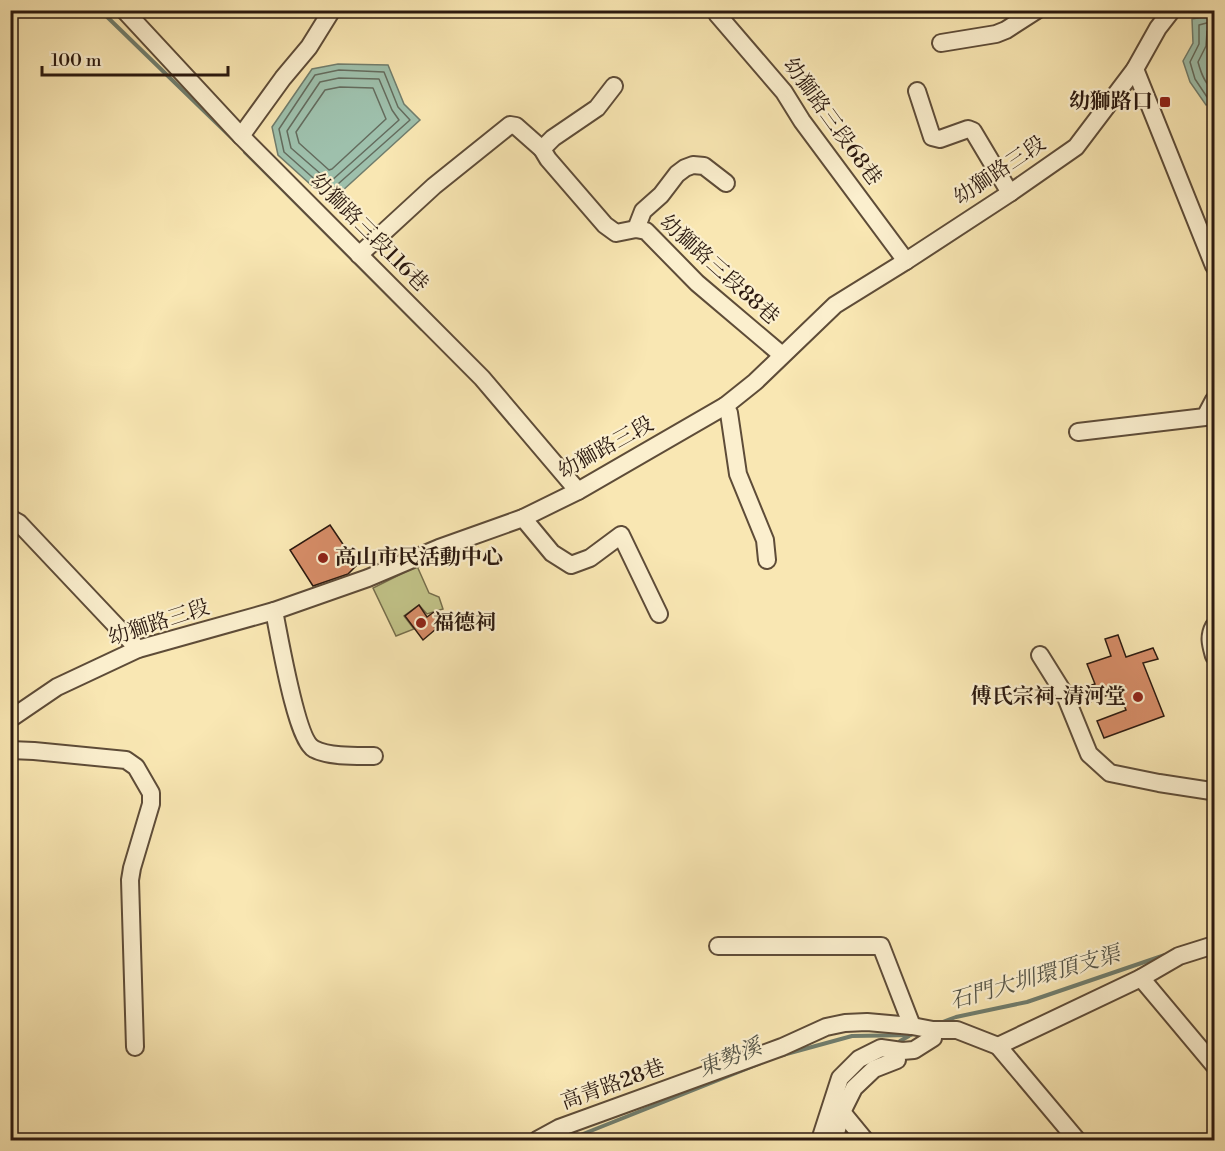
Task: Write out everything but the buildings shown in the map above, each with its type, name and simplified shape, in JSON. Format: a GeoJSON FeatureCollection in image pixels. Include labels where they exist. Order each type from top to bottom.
{"type":"FeatureCollection","features":[{"type":"Feature","properties":{"kind":"street","name":"幼獅路三段116巷"},"geometry":{"type":"LineString","coordinates":[[124,10],[241,136],[482,378],[578,491]]}},
{"type":"Feature","properties":{"kind":"street"},"geometry":{"type":"LineString","coordinates":[[241,136],[283,78],[309,48],[332,10]]}},
{"type":"Feature","properties":{"kind":"street"},"geometry":{"type":"LineString","coordinates":[[942,43],[996,34],[1037,10]]}},
{"type":"Feature","properties":{"kind":"street","name":"幼獅路三段"},"geometry":{"type":"LineString","coordinates":[[10,719],[57,687],[138,649],[274,611],[368,578],[439,548],[523,518],[578,491],[725,406],[755,382],[835,305],[1010,193],[1076,147],[1135,69],[1158,28],[1172,10]]}},
{"type":"Feature","properties":{"kind":"street","name":"幼獅路三段68巷"},"geometry":{"type":"LineString","coordinates":[[717,14],[784,92],[802,121],[906,261]]}},
{"type":"Feature","properties":{"kind":"street"},"geometry":{"type":"LineString","coordinates":[[1135,69],[1215,266]]}},
{"type":"Feature","properties":{"kind":"street"},"geometry":{"type":"LineString","coordinates":[[542,149],[553,138],[597,108],[614,86]]}},
{"type":"Feature","properties":{"kind":"street"},"geometry":{"type":"LineString","coordinates":[[917,91],[932,137],[940,140],[968,129],[973,131],[1010,193]]}},
{"type":"Feature","properties":{"kind":"street","name":"幼獅路三段88巷"},"geometry":{"type":"LineString","coordinates":[[360,255],[434,186],[510,125],[516,126],[542,149],[605,225],[616,232],[636,229],[646,231],[697,284],[782,356]]}},
{"type":"Feature","properties":{"kind":"street"},"geometry":{"type":"LineString","coordinates":[[636,229],[643,211],[685,168],[693,165],[704,166],[726,183]]}},
{"type":"Feature","properties":{"kind":"street"},"geometry":{"type":"LineString","coordinates":[[1078,432],[1205,417],[1215,400]]}},
{"type":"Feature","properties":{"kind":"street"},"geometry":{"type":"LineString","coordinates":[[725,406],[729,413],[738,474],[765,540],[766,560]]}},
{"type":"Feature","properties":{"kind":"street"},"geometry":{"type":"LineString","coordinates":[[10,518],[19,523],[138,649]]}},
{"type":"Feature","properties":{"kind":"street"},"geometry":{"type":"LineString","coordinates":[[523,518],[552,553],[572,565],[590,558],[621,535],[659,614]]}},
{"type":"Feature","properties":{"kind":"street"},"geometry":{"type":"LineString","coordinates":[[274,611],[290,690],[306,741],[312,749],[335,754],[374,756]]}},
{"type":"Feature","properties":{"kind":"street"},"geometry":{"type":"LineString","coordinates":[[1215,627],[1211,633],[1210,644],[1215,656]]}},
{"type":"Feature","properties":{"kind":"street"},"geometry":{"type":"LineString","coordinates":[[1040,655],[1065,695],[1089,754],[1110,773],[1159,783],[1213,788]]}},
{"type":"Feature","properties":{"kind":"street"},"geometry":{"type":"LineString","coordinates":[[10,750],[34,750],[126,760],[136,767],[151,793],[130,880],[135,1047]]}},
{"type":"Feature","properties":{"kind":"street"},"geometry":{"type":"LineString","coordinates":[[1077,1140],[998,1046],[1142,978],[1179,956],[1215,945]]}},
{"type":"Feature","properties":{"kind":"street"},"geometry":{"type":"LineString","coordinates":[[718,946],[881,946],[912,1026]]}},
{"type":"Feature","properties":{"kind":"street"},"geometry":{"type":"LineString","coordinates":[[1142,978],[1215,1065]]}},
{"type":"Feature","properties":{"kind":"street","name":"高青路28巷"},"geometry":{"type":"LineString","coordinates":[[537,1140],[559,1128],[782,1047],[826,1027],[845,1023],[867,1022],[933,1030],[957,1030],[998,1046]]}},
{"type":"Feature","properties":{"kind":"street"},"geometry":{"type":"LineString","coordinates":[[834,1140],[840,1078],[859,1059],[881,1048],[914,1050],[933,1038],[933,1030]]}},
{"type":"Feature","properties":{"kind":"street"},"geometry":{"type":"LineString","coordinates":[[820,1140],[836,1108],[854,1088],[874,1069],[897,1060]]}},
{"type":"Feature","properties":{"kind":"street"},"geometry":{"type":"LineString","coordinates":[[836,1108],[865,1140]]}},
{"type":"Feature","properties":{"kind":"green space"},"geometry":{"type":"Polygon","coordinates":[[[417,566],[429,593],[439,597],[443,609],[427,614],[419,605],[404,616],[414,629],[396,636],[373,588],[417,566]]]}},
{"type":"Feature","properties":{"kind":"water"},"geometry":{"type":"Polygon","coordinates":[[[1214,15],[1214,104],[1206,105],[1190,82],[1183,61],[1193,43],[1192,19],[1214,15]]]}},
{"type":"Feature","properties":{"kind":"water"},"geometry":{"type":"Polygon","coordinates":[[[338,64],[388,65],[404,104],[420,120],[330,202],[278,155],[272,127],[312,69],[338,64]]]}},
{"type":"Feature","properties":{"kind":"waterway"},"geometry":{"type":"LineString","coordinates":[[100,10],[236,142]]}},
{"type":"Feature","properties":{"kind":"waterway"},"geometry":{"type":"LineString","coordinates":[[245,152],[422,329]]}},
{"type":"Feature","properties":{"kind":"waterway","name":"石門大圳環頂支渠"},"geometry":{"type":"LineString","coordinates":[[940,1023],[956,1017],[1027,1002],[1165,955]]}},
{"type":"Feature","properties":{"kind":"waterway","name":"東勢溪"},"geometry":{"type":"LineString","coordinates":[[779,1056],[852,1036],[911,1035]]}},
{"type":"Feature","properties":{"kind":"waterway","name":"東勢溪"},"geometry":{"type":"LineString","coordinates":[[900,1041],[909,1036]]}},
{"type":"Feature","properties":{"kind":"waterway","name":"東勢溪"},"geometry":{"type":"LineString","coordinates":[[568,1140],[761,1063]]}},
{"type":"Feature","properties":{"kind":"place","name":"幼獅路口"},"geometry":{"type":"Point","coordinates":[1165,102]}},
{"type":"Feature","properties":{"kind":"place","name":"高山市民活動中心"},"geometry":{"type":"Point","coordinates":[323,558]}},
{"type":"Feature","properties":{"kind":"place","name":"福德祠"},"geometry":{"type":"Point","coordinates":[421,623]}},
{"type":"Feature","properties":{"kind":"place","name":"傅氏宗祠-清河堂"},"geometry":{"type":"Point","coordinates":[1138,697]}}]}
